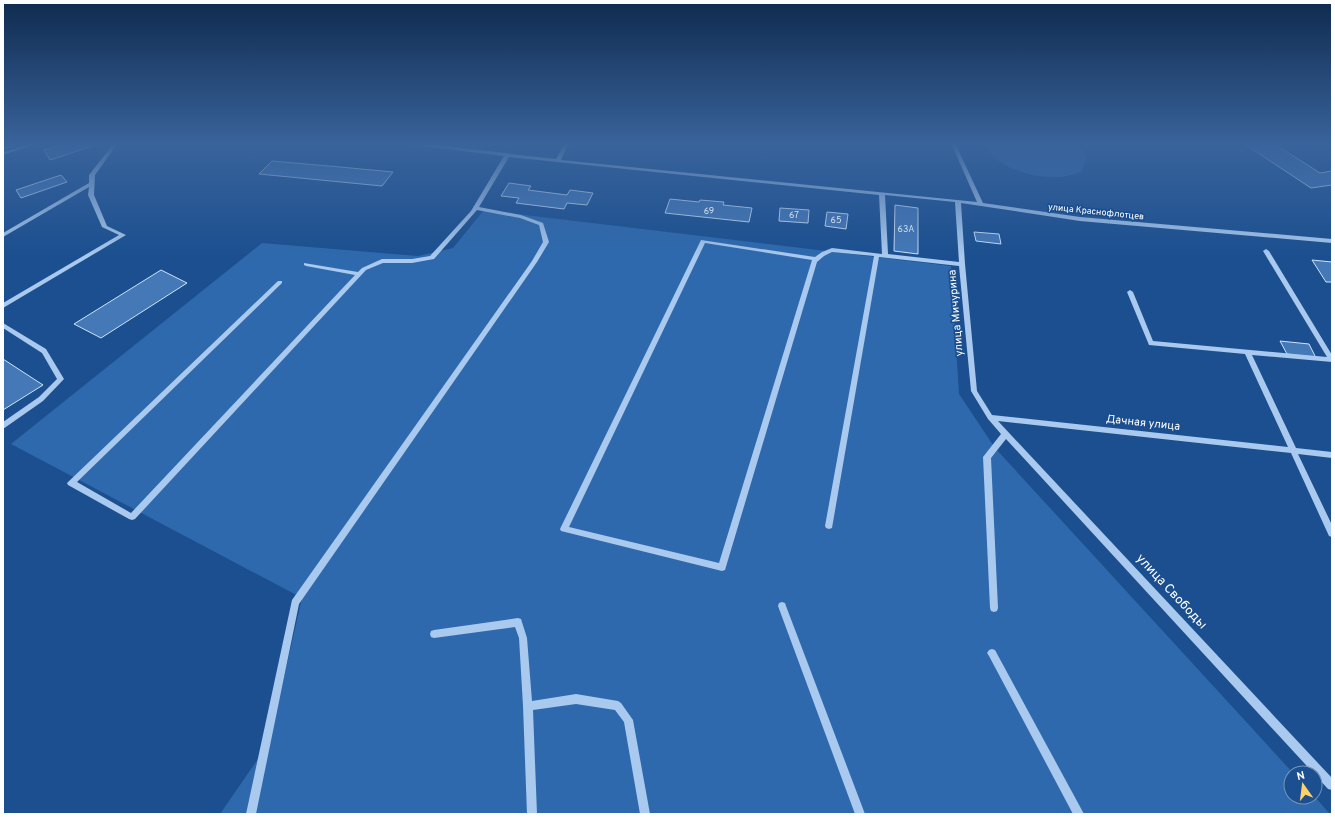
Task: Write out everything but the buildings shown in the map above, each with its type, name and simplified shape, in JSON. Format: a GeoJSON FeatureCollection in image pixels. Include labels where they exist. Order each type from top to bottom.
{"type":"FeatureCollection","features":[{"type":"Feature","properties":{"kind":"street"},"geometry":{"type":"LineString","coordinates":[[280,282],[71,483],[132,517],[364,269],[382,260],[412,261],[432,258],[476,208],[492,181]]}},
{"type":"Feature","properties":{"kind":"street","name":"улица Краснофлотцев"},"geometry":{"type":"LineString","coordinates":[[759,181],[958,202],[1080,219],[1332,241]]}},
{"type":"Feature","properties":{"kind":"street"},"geometry":{"type":"LineString","coordinates":[[970,181],[981,205]]}},
{"type":"Feature","properties":{"kind":"street"},"geometry":{"type":"LineString","coordinates":[[3,235],[91,184]]}},
{"type":"Feature","properties":{"kind":"street"},"geometry":{"type":"LineString","coordinates":[[3,306],[123,235],[106,227],[91,195],[91,184]]}},
{"type":"Feature","properties":{"kind":"street"},"geometry":{"type":"LineString","coordinates":[[829,526],[881,255],[882,194]]}},
{"type":"Feature","properties":{"kind":"street","name":"улица Мичурина"},"geometry":{"type":"LineString","coordinates":[[958,202],[962,264],[974,391],[990,417]]}},
{"type":"Feature","properties":{"kind":"street"},"geometry":{"type":"LineString","coordinates":[[250,814],[295,603],[536,260],[546,242],[541,224],[521,217],[476,208]]}},
{"type":"Feature","properties":{"kind":"street"},"geometry":{"type":"LineString","coordinates":[[817,259],[703,241],[564,530],[722,567],[814,261],[817,259],[825,251],[832,250],[962,264]]}},
{"type":"Feature","properties":{"kind":"street"},"geometry":{"type":"LineString","coordinates":[[1266,251],[1332,360]]}},
{"type":"Feature","properties":{"kind":"street"},"geometry":{"type":"LineString","coordinates":[[306,264],[360,274]]}},
{"type":"Feature","properties":{"kind":"street"},"geometry":{"type":"LineString","coordinates":[[1130,292],[1151,343],[1332,360]]}},
{"type":"Feature","properties":{"kind":"street"},"geometry":{"type":"LineString","coordinates":[[3,324],[44,351],[61,379],[41,399],[3,426]]}},
{"type":"Feature","properties":{"kind":"street"},"geometry":{"type":"LineString","coordinates":[[1247,352],[1332,534]]}},
{"type":"Feature","properties":{"kind":"street","name":"улица Свободы"},"geometry":{"type":"LineString","coordinates":[[990,417],[1332,785]]}},
{"type":"Feature","properties":{"kind":"street","name":"Дачная улица"},"geometry":{"type":"LineString","coordinates":[[990,417],[1332,455]]}},
{"type":"Feature","properties":{"kind":"street"},"geometry":{"type":"LineString","coordinates":[[994,608],[987,457],[1006,433]]}},
{"type":"Feature","properties":{"kind":"street"},"geometry":{"type":"LineString","coordinates":[[782,606],[860,814]]}},
{"type":"Feature","properties":{"kind":"street"},"geometry":{"type":"LineString","coordinates":[[434,634],[518,622],[523,638],[528,706],[532,814]]}},
{"type":"Feature","properties":{"kind":"street"},"geometry":{"type":"LineString","coordinates":[[992,653],[1079,814]]}},
{"type":"Feature","properties":{"kind":"street"},"geometry":{"type":"LineString","coordinates":[[528,706],[576,698],[618,706],[628,720],[645,814]]}},
{"type":"Feature","properties":{"kind":"shaded area"},"geometry":{"type":"Polygon","coordinates":[[[484,210],[951,266],[959,394],[995,448],[1286,765],[1283,765],[1283,805],[1322,805],[1330,814],[220,814],[269,743],[302,598],[11,444],[262,243],[418,256],[453,248],[484,210]]]}}]}
